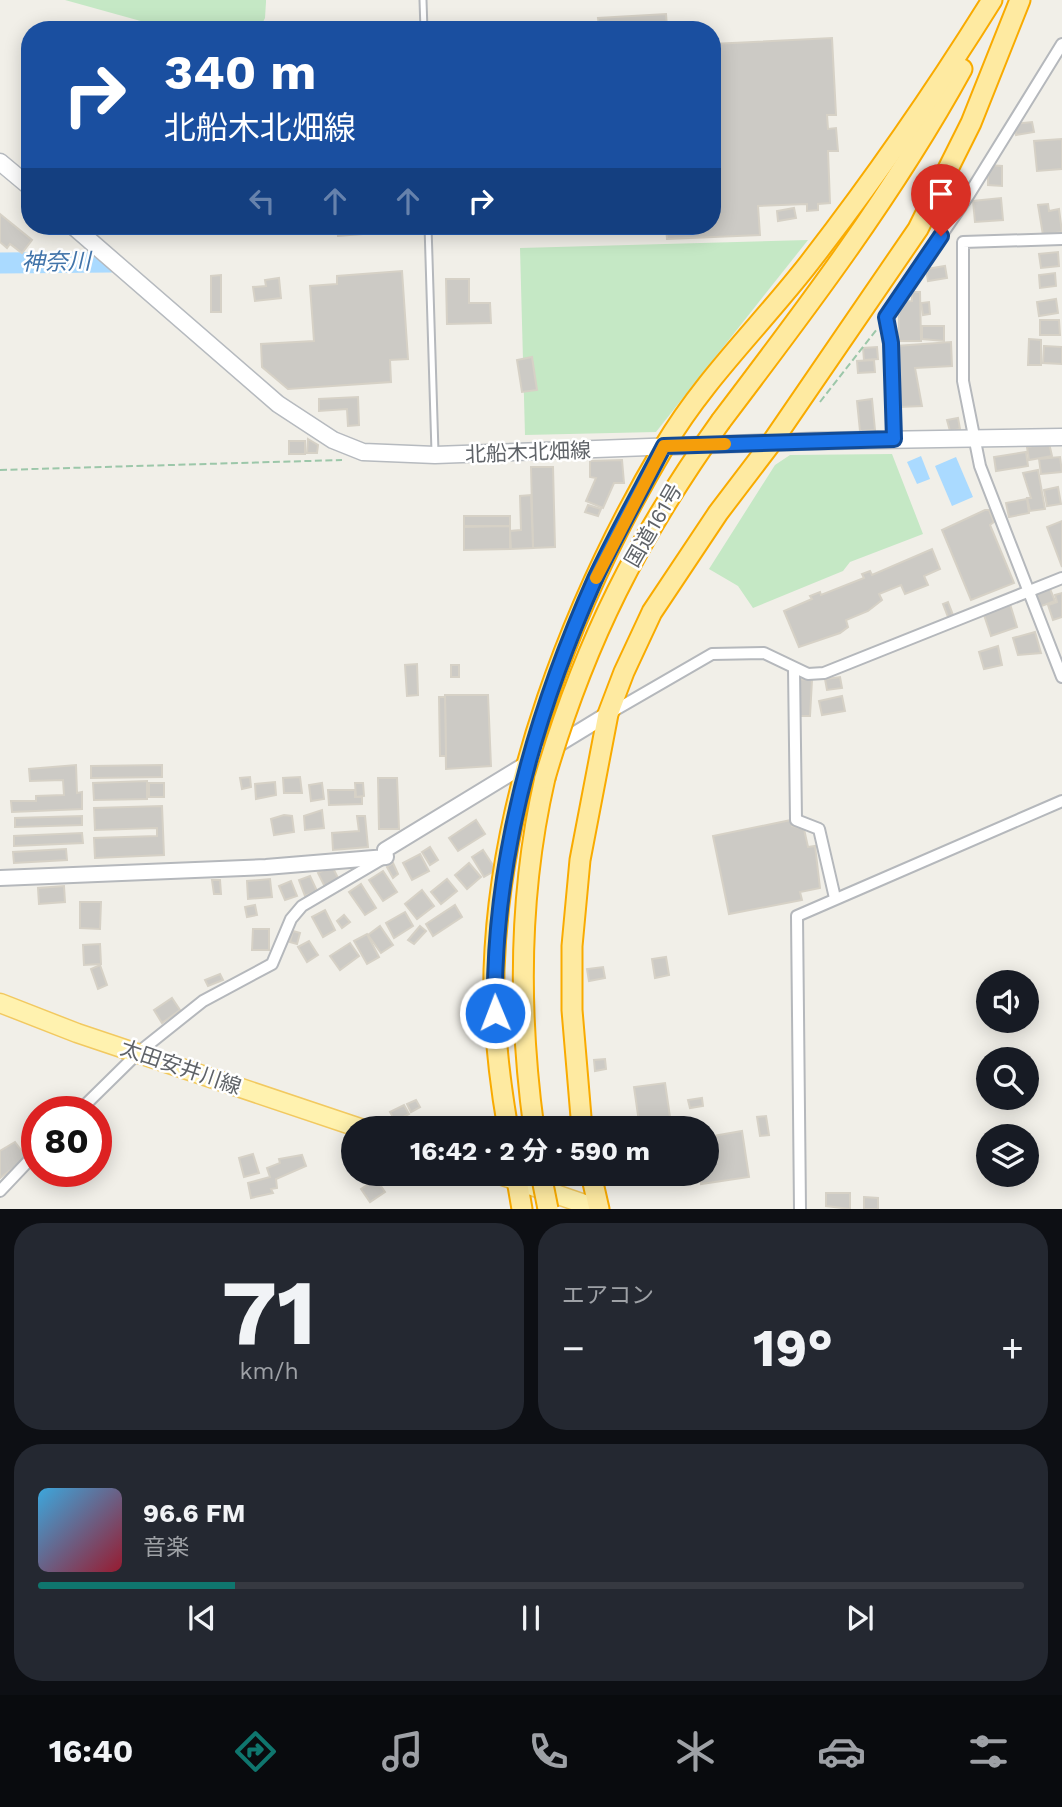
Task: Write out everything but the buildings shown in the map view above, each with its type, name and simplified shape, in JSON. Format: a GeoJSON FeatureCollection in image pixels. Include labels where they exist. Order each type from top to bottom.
{"type":"FeatureCollection","features":[{"type":"Feature","properties":{"kind":"highway"},"geometry":{"type":"LineString","coordinates":[[507,1116],[496,1024],[494,972],[499,900],[527,765],[564,655],[596,578],[664,446],[710,380],[809,264],[854,204],[955,60],[992,0]]}},
{"type":"Feature","properties":{"kind":"highway","name":"国道161号"},"geometry":{"type":"LineString","coordinates":[[533,1116],[526,1056],[522,944],[532,839],[545,778],[579,674],[614,593],[672,489],[777,347],[889,187],[949,93],[999,0]]}},
{"type":"Feature","properties":{"kind":"highway"},"geometry":{"type":"LineString","coordinates":[[581,1116],[572,1010],[572,946],[585,819],[608,714],[652,612],[718,513],[772,442],[918,229],[971,123],[1020,0]]}},
{"type":"Feature","properties":{"kind":"highway"},"geometry":{"type":"LineString","coordinates":[[518,1186],[522,1209]]}},
{"type":"Feature","properties":{"kind":"highway"},"geometry":{"type":"LineString","coordinates":[[543,1186],[548,1209]]}},
{"type":"Feature","properties":{"kind":"highway"},"geometry":{"type":"LineString","coordinates":[[594,1186],[599,1208]]}},
{"type":"Feature","properties":{"kind":"main road"},"geometry":{"type":"LineString","coordinates":[[0,162],[21,180]]}},
{"type":"Feature","properties":{"kind":"main road","name":"北船木北畑線"},"geometry":{"type":"LineString","coordinates":[[83,235],[278,404],[333,440],[363,452],[435,455],[772,442],[1062,437]]}},
{"type":"Feature","properties":{"kind":"main road","name":"太田安井川線"},"geometry":{"type":"LineString","coordinates":[[0,1003],[77,1033],[341,1121]]}},
{"type":"Feature","properties":{"kind":"main road"},"geometry":{"type":"LineString","coordinates":[[539,1186],[599,1208]]}},
{"type":"Feature","properties":{"kind":"street"},"geometry":{"type":"LineString","coordinates":[[894,439],[891,343],[886,317],[968,196],[1062,44]]}},
{"type":"Feature","properties":{"kind":"street"},"geometry":{"type":"LineString","coordinates":[[1062,239],[963,242],[963,381],[980,467],[1062,677]]}},
{"type":"Feature","properties":{"kind":"street"},"geometry":{"type":"LineString","coordinates":[[386,857],[385,850],[712,654],[764,653],[808,674],[824,673],[1062,578]]}},
{"type":"Feature","properties":{"kind":"street"},"geometry":{"type":"LineString","coordinates":[[794,669],[796,820],[820,829],[835,898]]}},
{"type":"Feature","properties":{"kind":"street"},"geometry":{"type":"LineString","coordinates":[[800,1209],[797,916],[1062,801]]}},
{"type":"Feature","properties":{"kind":"street"},"geometry":{"type":"LineString","coordinates":[[0,878],[266,867],[386,857]]}},
{"type":"Feature","properties":{"kind":"street"},"geometry":{"type":"LineString","coordinates":[[94,1096],[139,1052],[203,1001],[272,964],[291,919],[302,906],[386,857]]}},
{"type":"Feature","properties":{"kind":"street"},"geometry":{"type":"LineString","coordinates":[[0,1191],[21,1169]]}},
{"type":"Feature","properties":{"kind":"lane"},"geometry":{"type":"LineString","coordinates":[[423,0],[424,21]]}},
{"type":"Feature","properties":{"kind":"lane"},"geometry":{"type":"LineString","coordinates":[[428,235],[435,455]]}},
{"type":"Feature","properties":{"kind":"path"},"geometry":{"type":"LineString","coordinates":[[816,407],[886,317]]}},
{"type":"Feature","properties":{"kind":"path"},"geometry":{"type":"LineString","coordinates":[[0,470],[314,462],[345,460],[363,452]]}},
{"type":"Feature","properties":{"kind":"green space"},"geometry":{"type":"Polygon","coordinates":[[[65,0],[266,0],[264,21],[141,21],[65,0]]]}},
{"type":"Feature","properties":{"kind":"green space"},"geometry":{"type":"Polygon","coordinates":[[[808,240],[656,432],[525,435],[520,248],[808,240]]]}},
{"type":"Feature","properties":{"kind":"green space"},"geometry":{"type":"Polygon","coordinates":[[[892,454],[923,534],[850,562],[843,571],[753,608],[738,586],[709,569],[775,465],[790,455],[892,454]]]}},
{"type":"Feature","properties":{"kind":"water"},"geometry":{"type":"Polygon","coordinates":[[[921,456],[930,479],[917,484],[907,462],[921,456]]]}},
{"type":"Feature","properties":{"kind":"water"},"geometry":{"type":"Polygon","coordinates":[[[956,457],[973,497],[952,506],[935,466],[956,457]]]}},
{"type":"Feature","properties":{"kind":"waterway","name":"神奈川"},"geometry":{"type":"LineString","coordinates":[[0,263],[111,262]]}},
{"type":"Feature","properties":{"kind":"slow traffic"},"geometry":{"type":"LineString","coordinates":[[596,578],[664,446],[725,444]]}},
{"type":"Feature","properties":{"kind":"route"},"geometry":{"type":"LineString","coordinates":[[495,1013],[494,972],[499,900],[518,798],[527,765],[564,655],[596,578],[664,446],[894,439],[891,343],[886,317],[941,236]]}}]}
